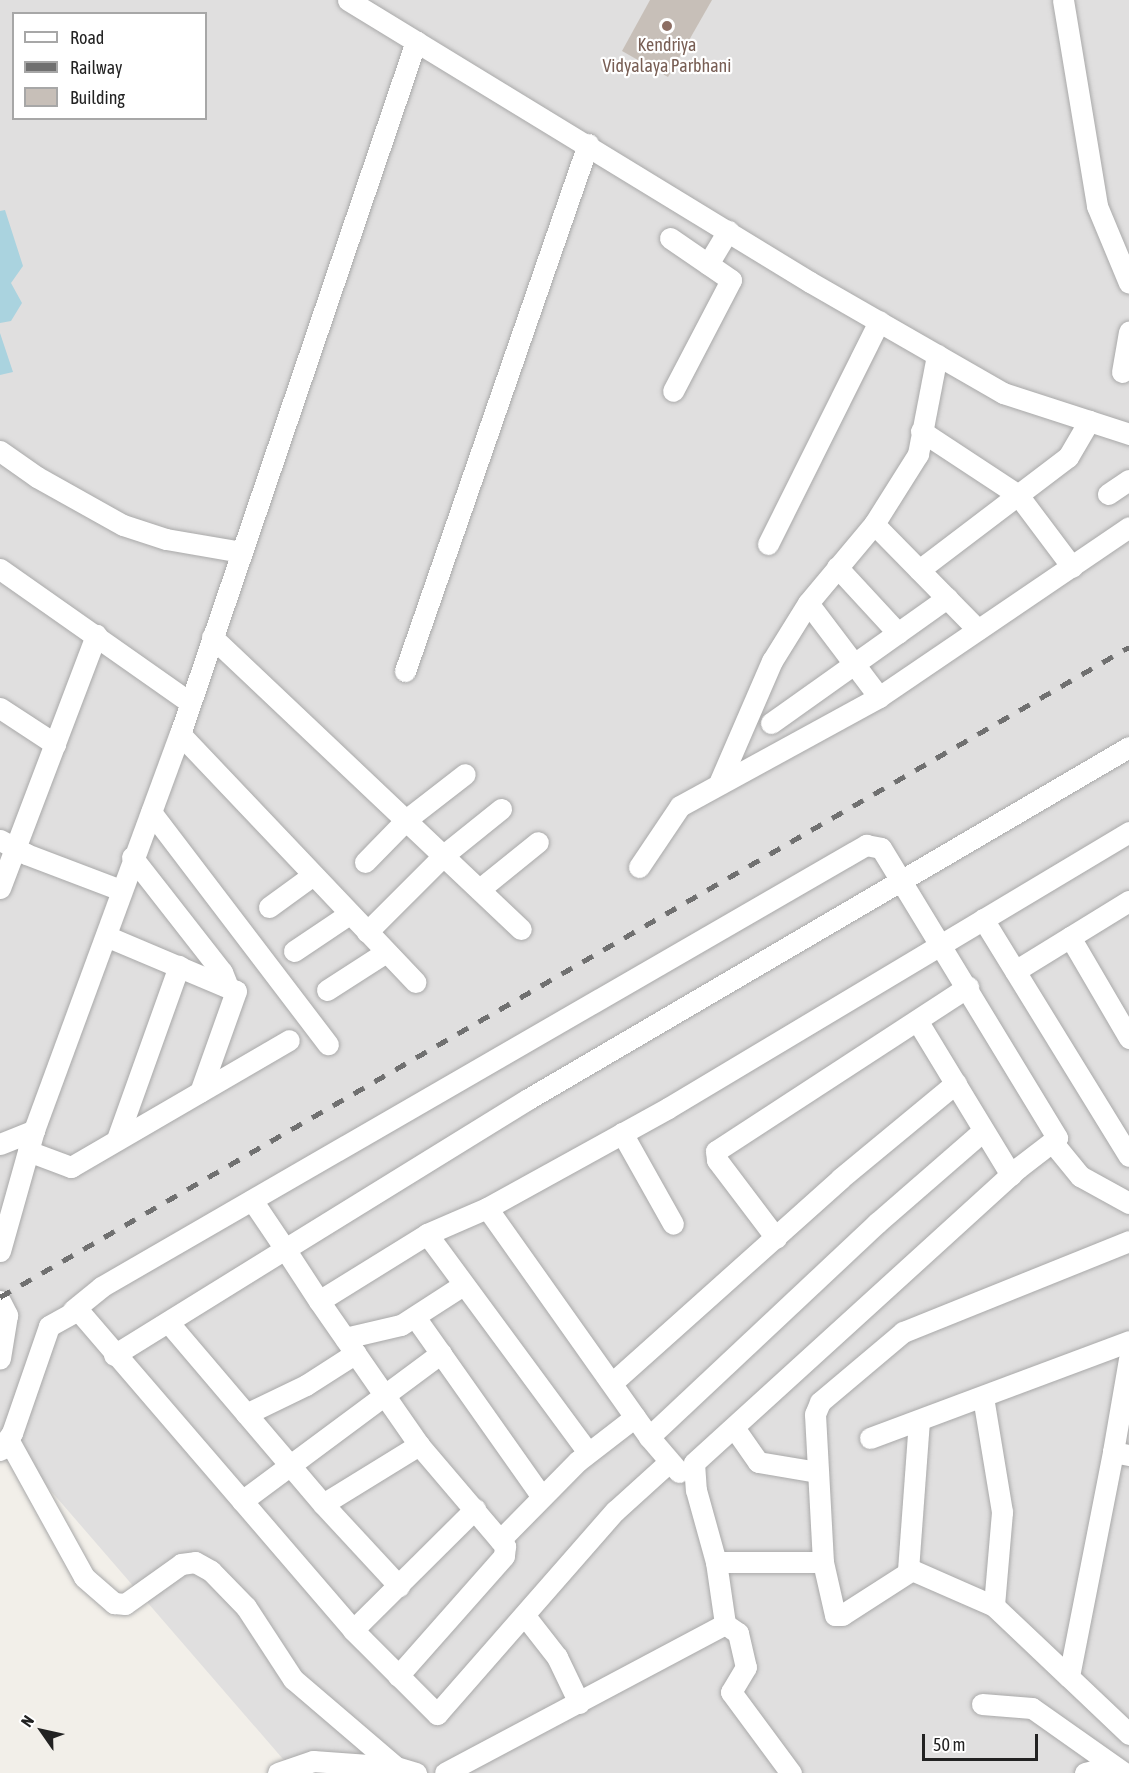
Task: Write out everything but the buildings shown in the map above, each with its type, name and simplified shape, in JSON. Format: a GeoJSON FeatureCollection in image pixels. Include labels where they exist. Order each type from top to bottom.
{"type":"FeatureCollection","features":[{"type":"Feature","properties":{"kind":"street"},"geometry":{"type":"LineString","coordinates":[[348,0],[728,231],[1003,393],[1129,434]]}},
{"type":"Feature","properties":{"kind":"street"},"geometry":{"type":"LineString","coordinates":[[1063,0],[1097,206],[1129,283]]}},
{"type":"Feature","properties":{"kind":"street"},"geometry":{"type":"LineString","coordinates":[[0,1251],[8,1200],[106,936],[132,857],[180,734],[188,701],[416,41]]}},
{"type":"Feature","properties":{"kind":"street"},"geometry":{"type":"LineString","coordinates":[[405,671],[588,144]]}},
{"type":"Feature","properties":{"kind":"street"},"geometry":{"type":"LineString","coordinates":[[708,264],[728,231]]}},
{"type":"Feature","properties":{"kind":"street"},"geometry":{"type":"LineString","coordinates":[[670,238],[708,264],[731,284],[673,391]]}},
{"type":"Feature","properties":{"kind":"street"},"geometry":{"type":"LineString","coordinates":[[768,544],[879,321]]}},
{"type":"Feature","properties":{"kind":"street"},"geometry":{"type":"LineString","coordinates":[[1122,372],[1129,332]]}},
{"type":"Feature","properties":{"kind":"street"},"geometry":{"type":"LineString","coordinates":[[720,781],[772,662],[808,603],[874,524],[918,454],[937,355]]}},
{"type":"Feature","properties":{"kind":"street"},"geometry":{"type":"LineString","coordinates":[[919,570],[1074,452],[1089,421]]}},
{"type":"Feature","properties":{"kind":"street"},"geometry":{"type":"LineString","coordinates":[[921,431],[1018,495],[1072,567]]}},
{"type":"Feature","properties":{"kind":"street"},"geometry":{"type":"LineString","coordinates":[[0,451],[37,477],[123,525],[166,538],[241,552]]}},
{"type":"Feature","properties":{"kind":"street"},"geometry":{"type":"LineString","coordinates":[[1108,494],[1129,480]]}},
{"type":"Feature","properties":{"kind":"street"},"geometry":{"type":"LineString","coordinates":[[874,524],[978,630]]}},
{"type":"Feature","properties":{"kind":"street"},"geometry":{"type":"LineString","coordinates":[[639,867],[673,813],[720,781],[879,697],[1129,527]]}},
{"type":"Feature","properties":{"kind":"street"},"geometry":{"type":"LineString","coordinates":[[837,567],[898,633]]}},
{"type":"Feature","properties":{"kind":"street"},"geometry":{"type":"LineString","coordinates":[[0,569],[188,701]]}},
{"type":"Feature","properties":{"kind":"street"},"geometry":{"type":"LineString","coordinates":[[771,723],[947,598]]}},
{"type":"Feature","properties":{"kind":"street"},"geometry":{"type":"LineString","coordinates":[[808,603],[879,697]]}},
{"type":"Feature","properties":{"kind":"street"},"geometry":{"type":"LineString","coordinates":[[0,888],[7,845],[55,744],[96,635]]}},
{"type":"Feature","properties":{"kind":"street"},"geometry":{"type":"LineString","coordinates":[[212,637],[482,888],[521,929]]}},
{"type":"Feature","properties":{"kind":"street"},"geometry":{"type":"LineString","coordinates":[[0,708],[55,744]]}},
{"type":"Feature","properties":{"kind":"street"},"geometry":{"type":"LineString","coordinates":[[180,734],[415,982]]}},
{"type":"Feature","properties":{"kind":"street"},"geometry":{"type":"LineString","coordinates":[[114,1355],[528,1099],[1129,747]]}},
{"type":"Feature","properties":{"kind":"street"},"geometry":{"type":"LineString","coordinates":[[365,862],[407,819],[465,774]]}},
{"type":"Feature","properties":{"kind":"street"},"geometry":{"type":"LineString","coordinates":[[367,932],[445,854],[501,809]]}},
{"type":"Feature","properties":{"kind":"street"},"geometry":{"type":"LineString","coordinates":[[151,812],[328,1044]]}},
{"type":"Feature","properties":{"kind":"street"},"geometry":{"type":"LineString","coordinates":[[319,1300],[427,1234],[487,1208],[622,1133],[1129,832]]}},
{"type":"Feature","properties":{"kind":"street"},"geometry":{"type":"LineString","coordinates":[[482,888],[538,842]]}},
{"type":"Feature","properties":{"kind":"street"},"geometry":{"type":"LineString","coordinates":[[406,1770],[293,1679],[246,1606],[211,1571],[195,1562],[181,1564],[120,1605],[93,1586],[74,1561],[4,1446],[49,1326],[74,1310],[101,1287],[866,845],[874,843],[881,848],[903,880],[1055,1134],[1053,1143],[1011,1175],[735,1429],[694,1463],[696,1490],[716,1562],[725,1624],[738,1633],[746,1667],[731,1692],[791,1773]]}},
{"type":"Feature","properties":{"kind":"street"},"geometry":{"type":"LineString","coordinates":[[7,845],[121,890]]}},
{"type":"Feature","properties":{"kind":"street"},"geometry":{"type":"LineString","coordinates":[[132,857],[222,972],[228,987]]}},
{"type":"Feature","properties":{"kind":"street"},"geometry":{"type":"LineString","coordinates":[[269,907],[313,875]]}},
{"type":"Feature","properties":{"kind":"street"},"geometry":{"type":"LineString","coordinates":[[1015,971],[1129,901]]}},
{"type":"Feature","properties":{"kind":"street"},"geometry":{"type":"LineString","coordinates":[[294,951],[349,914]]}},
{"type":"Feature","properties":{"kind":"street"},"geometry":{"type":"LineString","coordinates":[[983,919],[1129,1156]]}},
{"type":"Feature","properties":{"kind":"street"},"geometry":{"type":"LineString","coordinates":[[106,936],[228,987],[236,993],[200,1092]]}},
{"type":"Feature","properties":{"kind":"street"},"geometry":{"type":"LineString","coordinates":[[1070,938],[1129,1038]]}},
{"type":"Feature","properties":{"kind":"street"},"geometry":{"type":"LineString","coordinates":[[327,990],[386,952]]}},
{"type":"Feature","properties":{"kind":"street"},"geometry":{"type":"LineString","coordinates":[[117,1139],[179,966]]}},
{"type":"Feature","properties":{"kind":"street"},"geometry":{"type":"LineString","coordinates":[[776,1238],[717,1160],[716,1151],[918,1022],[968,987]]}},
{"type":"Feature","properties":{"kind":"street"},"geometry":{"type":"LineString","coordinates":[[918,1022],[1011,1175]]}},
{"type":"Feature","properties":{"kind":"street"},"geometry":{"type":"LineString","coordinates":[[28,1151],[71,1167],[289,1040]]}},
{"type":"Feature","properties":{"kind":"street"},"geometry":{"type":"LineString","coordinates":[[612,1383],[956,1083]]}},
{"type":"Feature","properties":{"kind":"street"},"geometry":{"type":"LineString","coordinates":[[0,1144],[34,1130]]}},
{"type":"Feature","properties":{"kind":"street"},"geometry":{"type":"LineString","coordinates":[[649,1437],[877,1222],[983,1131]]}},
{"type":"Feature","properties":{"kind":"street"},"geometry":{"type":"LineString","coordinates":[[622,1133],[673,1224]]}},
{"type":"Feature","properties":{"kind":"street"},"geometry":{"type":"LineString","coordinates":[[1053,1143],[1080,1176],[1129,1203]]}},
{"type":"Feature","properties":{"kind":"street"},"geometry":{"type":"LineString","coordinates":[[252,1200],[381,1395],[419,1445],[505,1546],[504,1556],[398,1676]]}},
{"type":"Feature","properties":{"kind":"street"},"geometry":{"type":"LineString","coordinates":[[487,1208],[649,1437],[696,1490]]}},
{"type":"Feature","properties":{"kind":"street"},"geometry":{"type":"LineString","coordinates":[[427,1234],[588,1452]]}},
{"type":"Feature","properties":{"kind":"street"},"geometry":{"type":"LineString","coordinates":[[908,1570],[839,1617],[833,1612],[823,1562],[816,1408],[903,1332],[1129,1241]]}},
{"type":"Feature","properties":{"kind":"street"},"geometry":{"type":"LineString","coordinates":[[246,1413],[306,1385],[350,1346],[415,1317],[463,1285]]}},
{"type":"Feature","properties":{"kind":"street"},"geometry":{"type":"LineString","coordinates":[[0,1302],[7,1315],[1,1348]]}},
{"type":"Feature","properties":{"kind":"street"},"geometry":{"type":"LineString","coordinates":[[74,1310],[82,1312],[114,1355],[353,1630],[437,1714],[615,1511],[669,1462]]}},
{"type":"Feature","properties":{"kind":"street"},"geometry":{"type":"LineString","coordinates":[[415,1317],[542,1497]]}},
{"type":"Feature","properties":{"kind":"street"},"geometry":{"type":"LineString","coordinates":[[168,1322],[323,1504],[399,1586]]}},
{"type":"Feature","properties":{"kind":"street"},"geometry":{"type":"LineString","coordinates":[[870,1438],[1129,1341]]}},
{"type":"Feature","properties":{"kind":"street"},"geometry":{"type":"LineString","coordinates":[[242,1502],[381,1395],[441,1353]]}},
{"type":"Feature","properties":{"kind":"street"},"geometry":{"type":"LineString","coordinates":[[1069,1677],[1121,1453],[1129,1359]]}},
{"type":"Feature","properties":{"kind":"street"},"geometry":{"type":"LineString","coordinates":[[983,1396],[1002,1512],[994,1606]]}},
{"type":"Feature","properties":{"kind":"street"},"geometry":{"type":"LineString","coordinates":[[500,1540],[588,1452],[635,1417]]}},
{"type":"Feature","properties":{"kind":"street"},"geometry":{"type":"LineString","coordinates":[[908,1570],[919,1421]]}},
{"type":"Feature","properties":{"kind":"street"},"geometry":{"type":"LineString","coordinates":[[735,1429],[758,1462],[818,1472]]}},
{"type":"Feature","properties":{"kind":"street"},"geometry":{"type":"LineString","coordinates":[[323,1504],[419,1445]]}},
{"type":"Feature","properties":{"kind":"street"},"geometry":{"type":"LineString","coordinates":[[353,1630],[475,1509]]}},
{"type":"Feature","properties":{"kind":"street"},"geometry":{"type":"LineString","coordinates":[[716,1562],[823,1562]]}},
{"type":"Feature","properties":{"kind":"street"},"geometry":{"type":"LineString","coordinates":[[908,1570],[994,1606],[1129,1734]]}},
{"type":"Feature","properties":{"kind":"street"},"geometry":{"type":"LineString","coordinates":[[525,1616],[557,1657],[579,1703]]}},
{"type":"Feature","properties":{"kind":"street"},"geometry":{"type":"LineString","coordinates":[[445,1773],[725,1624]]}},
{"type":"Feature","properties":{"kind":"street"},"geometry":{"type":"LineString","coordinates":[[982,1704],[1032,1708],[1119,1769]]}},
{"type":"Feature","properties":{"kind":"street"},"geometry":{"type":"LineString","coordinates":[[278,1773],[313,1761],[406,1770]]}},
{"type":"Feature","properties":{"kind":"street"},"geometry":{"type":"LineString","coordinates":[[1085,1773],[1119,1769]]}},
{"type":"Feature","properties":{"kind":"shaded area"},"geometry":{"type":"Polygon","coordinates":[[[0,0],[1129,0],[1129,1773],[295,1773],[0,1432],[0,0]]]}},
{"type":"Feature","properties":{"kind":"water"},"geometry":{"type":"Polygon","coordinates":[[[5,210],[23,266],[11,283],[22,303],[11,321],[0,323],[0,211],[5,210]]]}},
{"type":"Feature","properties":{"kind":"water"},"geometry":{"type":"Polygon","coordinates":[[[0,333],[13,372],[0,375],[0,333]]]}},
{"type":"Feature","properties":{"kind":"railway"},"geometry":{"type":"LineString","coordinates":[[0,1297],[1129,647]]}},
{"type":"Feature","properties":{"kind":"place","name":"Kendriya Vidyalaya Parbhani"},"geometry":{"type":"Point","coordinates":[667,26]}}]}
